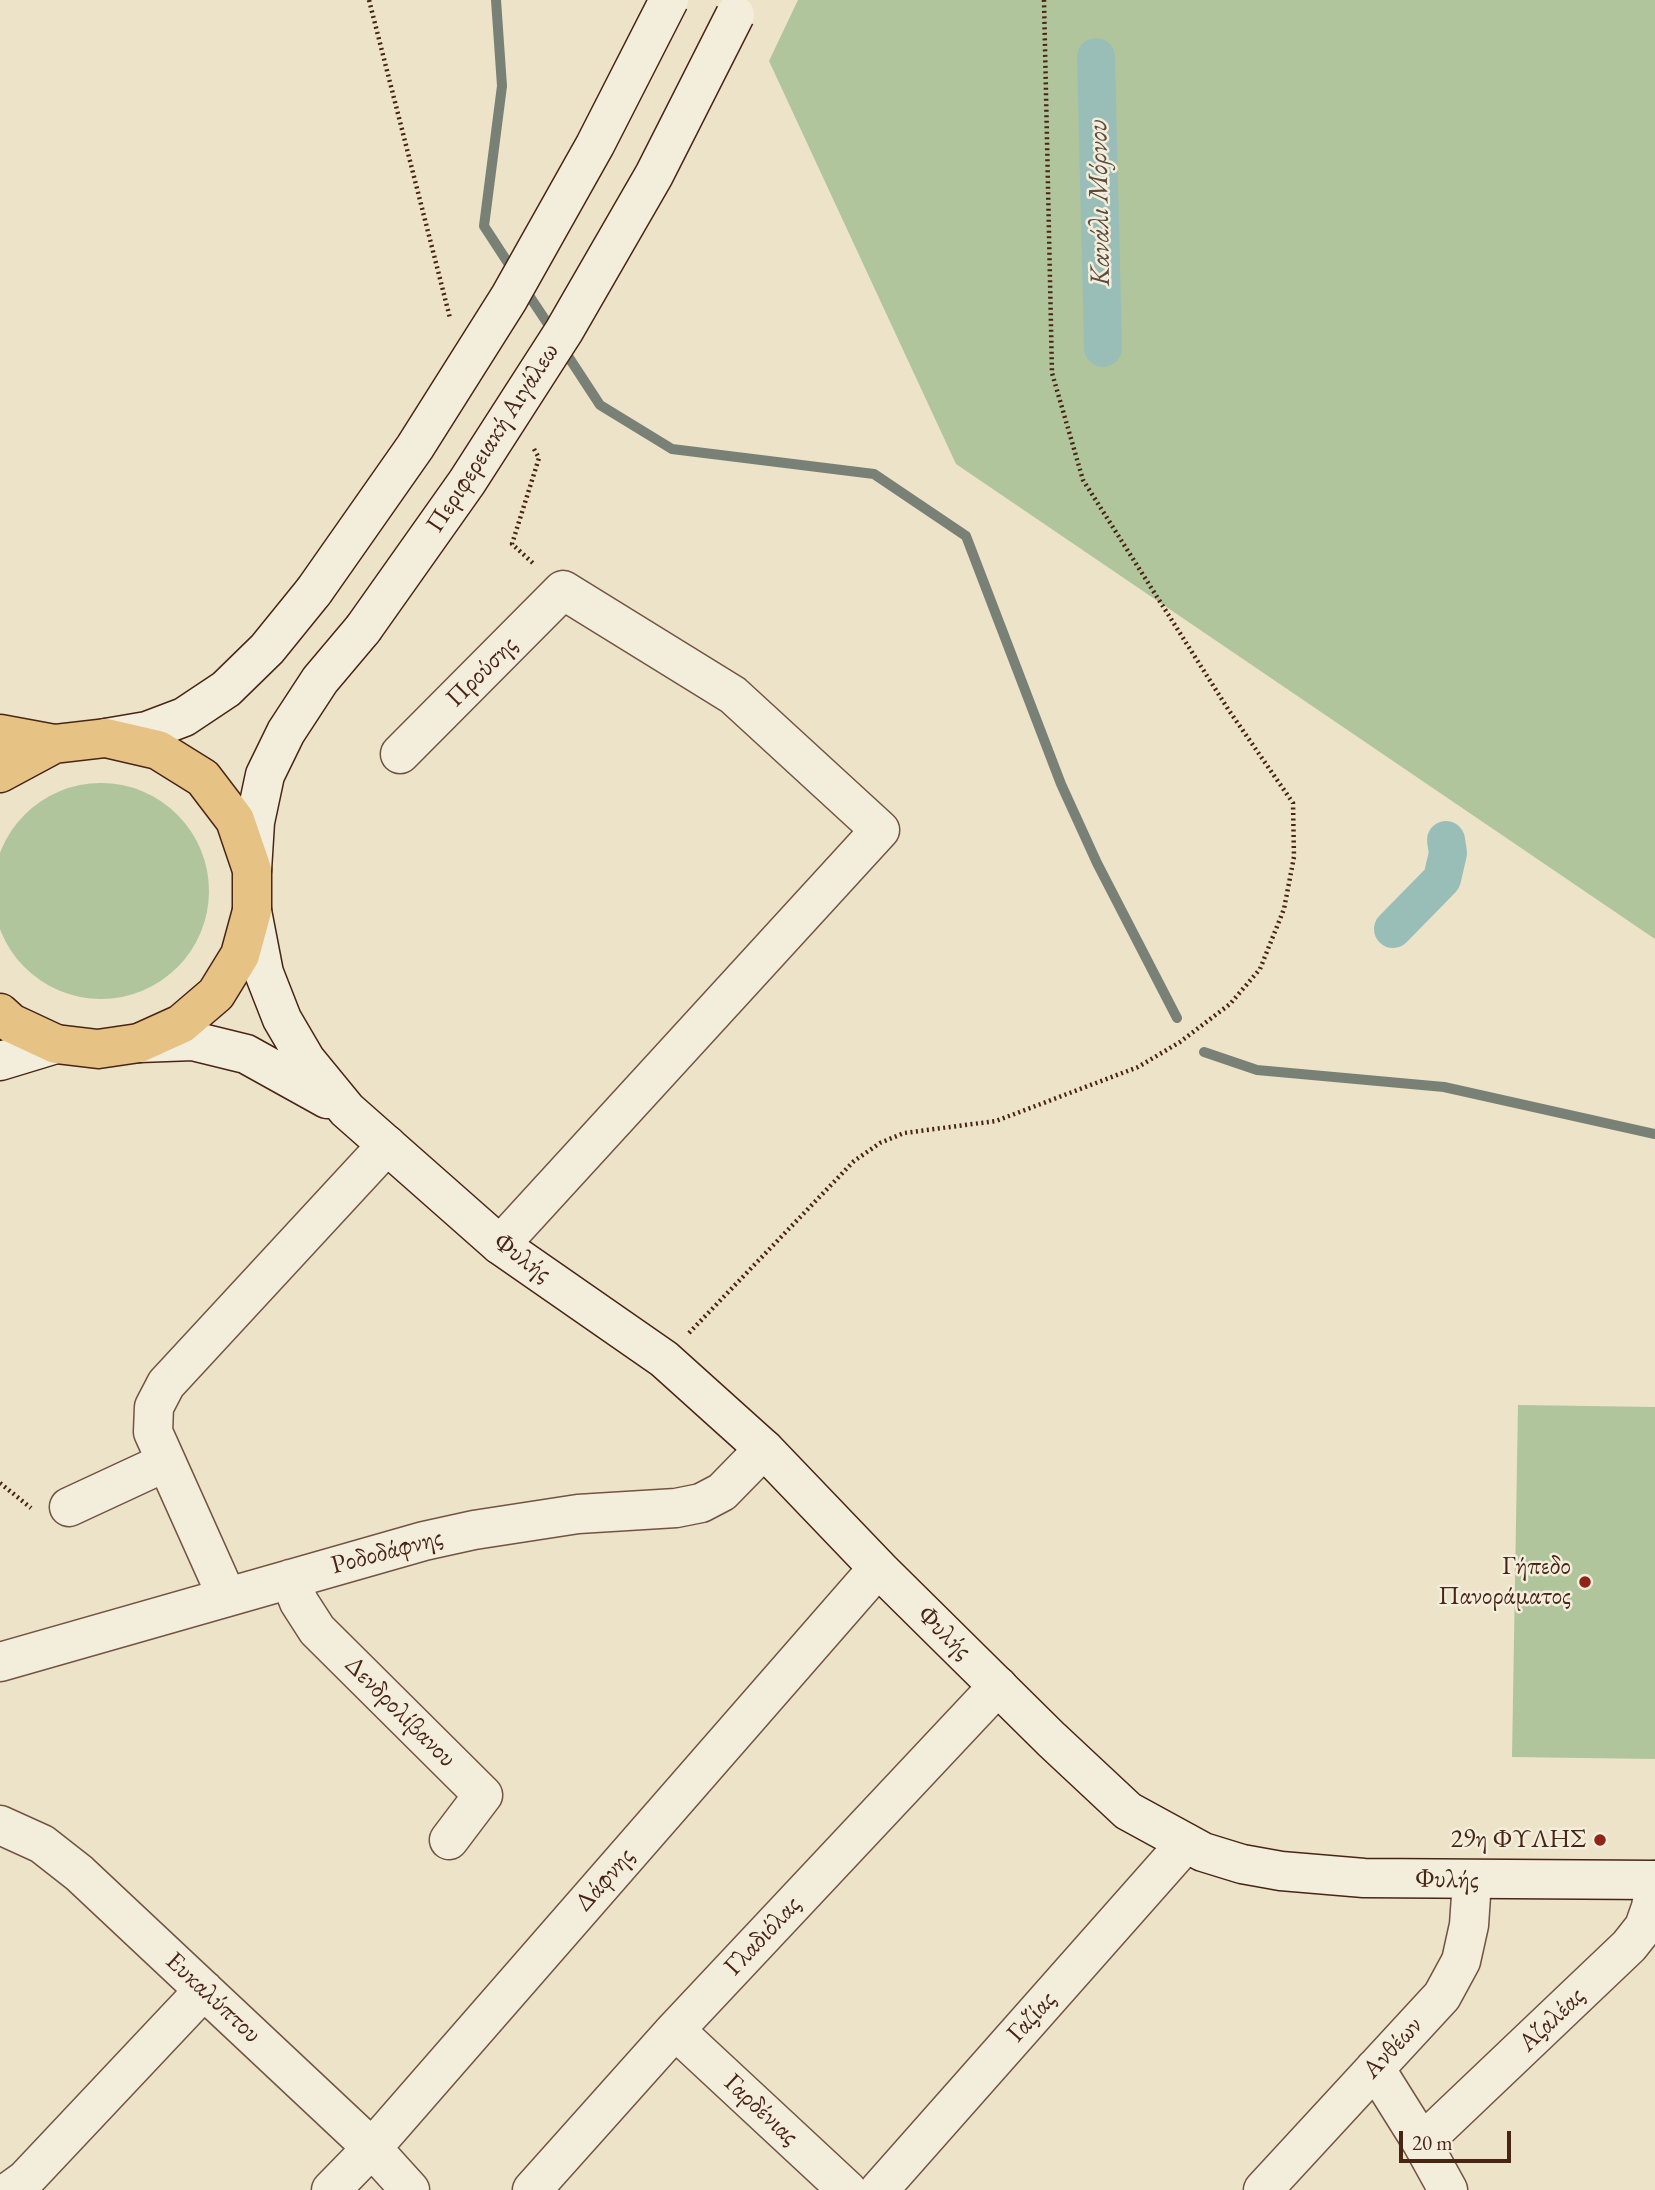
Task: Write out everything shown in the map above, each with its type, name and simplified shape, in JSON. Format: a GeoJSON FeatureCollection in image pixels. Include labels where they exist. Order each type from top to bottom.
{"type":"FeatureCollection","features":[{"type":"Feature","properties":{"kind":"main road"},"geometry":{"type":"LineString","coordinates":[[0,734],[54,744],[106,738],[158,750],[203,778],[235,820],[252,870],[252,911],[240,955],[216,993],[181,1024],[139,1043],[98,1049],[56,1044],[11,1023],[0,1013]]}},
{"type":"Feature","properties":{"kind":"main road"},"geometry":{"type":"LineString","coordinates":[[0,773],[54,744]]}},
{"type":"Feature","properties":{"kind":"street"},"geometry":{"type":"LineString","coordinates":[[106,738],[147,731],[184,718],[226,689],[267,649],[313,591],[415,447],[509,298],[595,145],[669,0]]}},
{"type":"Feature","properties":{"kind":"street","name":"Περιφερειακή Αιγάλεω"},"geometry":{"type":"LineString","coordinates":[[252,870],[255,822],[265,775],[293,721],[320,680],[363,629],[467,482],[564,331],[654,175],[739,7]]}},
{"type":"Feature","properties":{"kind":"street","name":"Προύσης"},"geometry":{"type":"LineString","coordinates":[[400,754],[563,590],[733,695],[880,830],[499,1245]]}},
{"type":"Feature","properties":{"kind":"street","name":"Φυλής"},"geometry":{"type":"LineString","coordinates":[[252,911],[264,973],[282,1019],[306,1060],[347,1110]]}},
{"type":"Feature","properties":{"kind":"street","name":"Φυλής"},"geometry":{"type":"LineString","coordinates":[[139,1043],[193,1041],[246,1054],[347,1110],[499,1245],[664,1359],[764,1450],[877,1568],[1128,1811],[1203,1852],[1242,1864],[1281,1871],[1364,1878],[1472,1881],[1655,1880]]}},
{"type":"Feature","properties":{"kind":"street"},"geometry":{"type":"LineString","coordinates":[[0,1061],[56,1044]]}},
{"type":"Feature","properties":{"kind":"street"},"geometry":{"type":"LineString","coordinates":[[227,1597],[153,1432],[153,1407],[166,1384],[387,1144]]}},
{"type":"Feature","properties":{"kind":"street","name":"Ροδοδάφνης"},"geometry":{"type":"LineString","coordinates":[[0,1662],[424,1541],[474,1530],[578,1514],[676,1508],[701,1503],[722,1492],[764,1450]]}},
{"type":"Feature","properties":{"kind":"street"},"geometry":{"type":"LineString","coordinates":[[69,1507],[166,1462]]}},
{"type":"Feature","properties":{"kind":"street","name":"Δάφνης"},"geometry":{"type":"LineString","coordinates":[[331,2190],[372,2148],[877,1568]]}},
{"type":"Feature","properties":{"kind":"street","name":"Δενδρολίβανου"},"geometry":{"type":"LineString","coordinates":[[290,1579],[299,1602],[317,1630],[483,1795],[449,1840]]}},
{"type":"Feature","properties":{"kind":"street","name":"Γλαδιόλας"},"geometry":{"type":"LineString","coordinates":[[532,2190],[675,2031],[998,1686]]}},
{"type":"Feature","properties":{"kind":"street","name":"Ευκαλύπτου"},"geometry":{"type":"LineString","coordinates":[[0,1825],[42,1844],[79,1873],[372,2148],[410,2190]]}},
{"type":"Feature","properties":{"kind":"street","name":"Γαζίας"},"geometry":{"type":"LineString","coordinates":[[879,2190],[1186,1843]]}},
{"type":"Feature","properties":{"kind":"street","name":"Αζαλέας"},"geometry":{"type":"LineString","coordinates":[[1422,2143],[1629,1946],[1644,1927],[1651,1907],[1655,1880]]}},
{"type":"Feature","properties":{"kind":"street","name":"Ανθέων"},"geometry":{"type":"LineString","coordinates":[[1263,2190],[1442,1996],[1461,1961],[1469,1925],[1472,1881]]}},
{"type":"Feature","properties":{"kind":"street"},"geometry":{"type":"LineString","coordinates":[[11,2190],[25,2180],[204,1990]]}},
{"type":"Feature","properties":{"kind":"street","name":"Γαρδένιας"},"geometry":{"type":"LineString","coordinates":[[675,2031],[847,2190]]}},
{"type":"Feature","properties":{"kind":"street"},"geometry":{"type":"LineString","coordinates":[[1375,2068],[1448,2190]]}},
{"type":"Feature","properties":{"kind":"path"},"geometry":{"type":"LineString","coordinates":[[664,1359],[854,1161],[880,1143],[904,1133],[996,1121],[1138,1067],[1180,1042],[1230,1004],[1260,969],[1284,909],[1294,857],[1293,803],[1228,709],[1083,480],[1052,373],[1044,0]]}},
{"type":"Feature","properties":{"kind":"green space"},"geometry":{"type":"Polygon","coordinates":[[[798,0],[1655,0],[1655,939],[956,464],[769,61],[798,0]]]}},
{"type":"Feature","properties":{"kind":"green space"},"geometry":{"type":"Polygon","coordinates":[[[101,783],[142,791],[161,801],[177,815],[191,831],[201,850],[209,891],[201,932],[191,951],[177,967],[161,981],[142,991],[101,999],[60,991],[41,981],[25,967],[11,951],[1,932],[-7,891],[1,850],[11,831],[25,815],[41,801],[60,791],[101,783]]]}},
{"type":"Feature","properties":{"kind":"green space","name":"Γήπεδο Πανοράματος"},"geometry":{"type":"Polygon","coordinates":[[[1518,1405],[1655,1407],[1655,1759],[1512,1757],[1518,1405]]]}},
{"type":"Feature","properties":{"kind":"waterway"},"geometry":{"type":"LineString","coordinates":[[496,0],[502,86],[484,226],[514,272]]}},
{"type":"Feature","properties":{"kind":"waterway","name":"Κανάλι Μόρνου"},"geometry":{"type":"LineString","coordinates":[[1096,57],[1103,348]]}},
{"type":"Feature","properties":{"kind":"waterway"},"geometry":{"type":"LineString","coordinates":[[524,288],[554,333]]}},
{"type":"Feature","properties":{"kind":"waterway"},"geometry":{"type":"LineString","coordinates":[[562,347],[600,405],[672,449],[874,474],[966,536],[1061,784],[1097,863],[1177,1018]]}},
{"type":"Feature","properties":{"kind":"waterway","name":"Κανάλι Μόρνου"},"geometry":{"type":"LineString","coordinates":[[1393,929],[1442,879],[1448,853],[1446,840]]}},
{"type":"Feature","properties":{"kind":"waterway"},"geometry":{"type":"LineString","coordinates":[[1204,1052],[1257,1070],[1444,1087],[1655,1134]]}},
{"type":"Feature","properties":{"kind":"place","name":"Γήπεδο Πανοράματος"},"geometry":{"type":"Point","coordinates":[1585,1582]}},
{"type":"Feature","properties":{"kind":"place","name":"29η ΦΥΛΗΣ"},"geometry":{"type":"Point","coordinates":[1600,1840]}}]}
